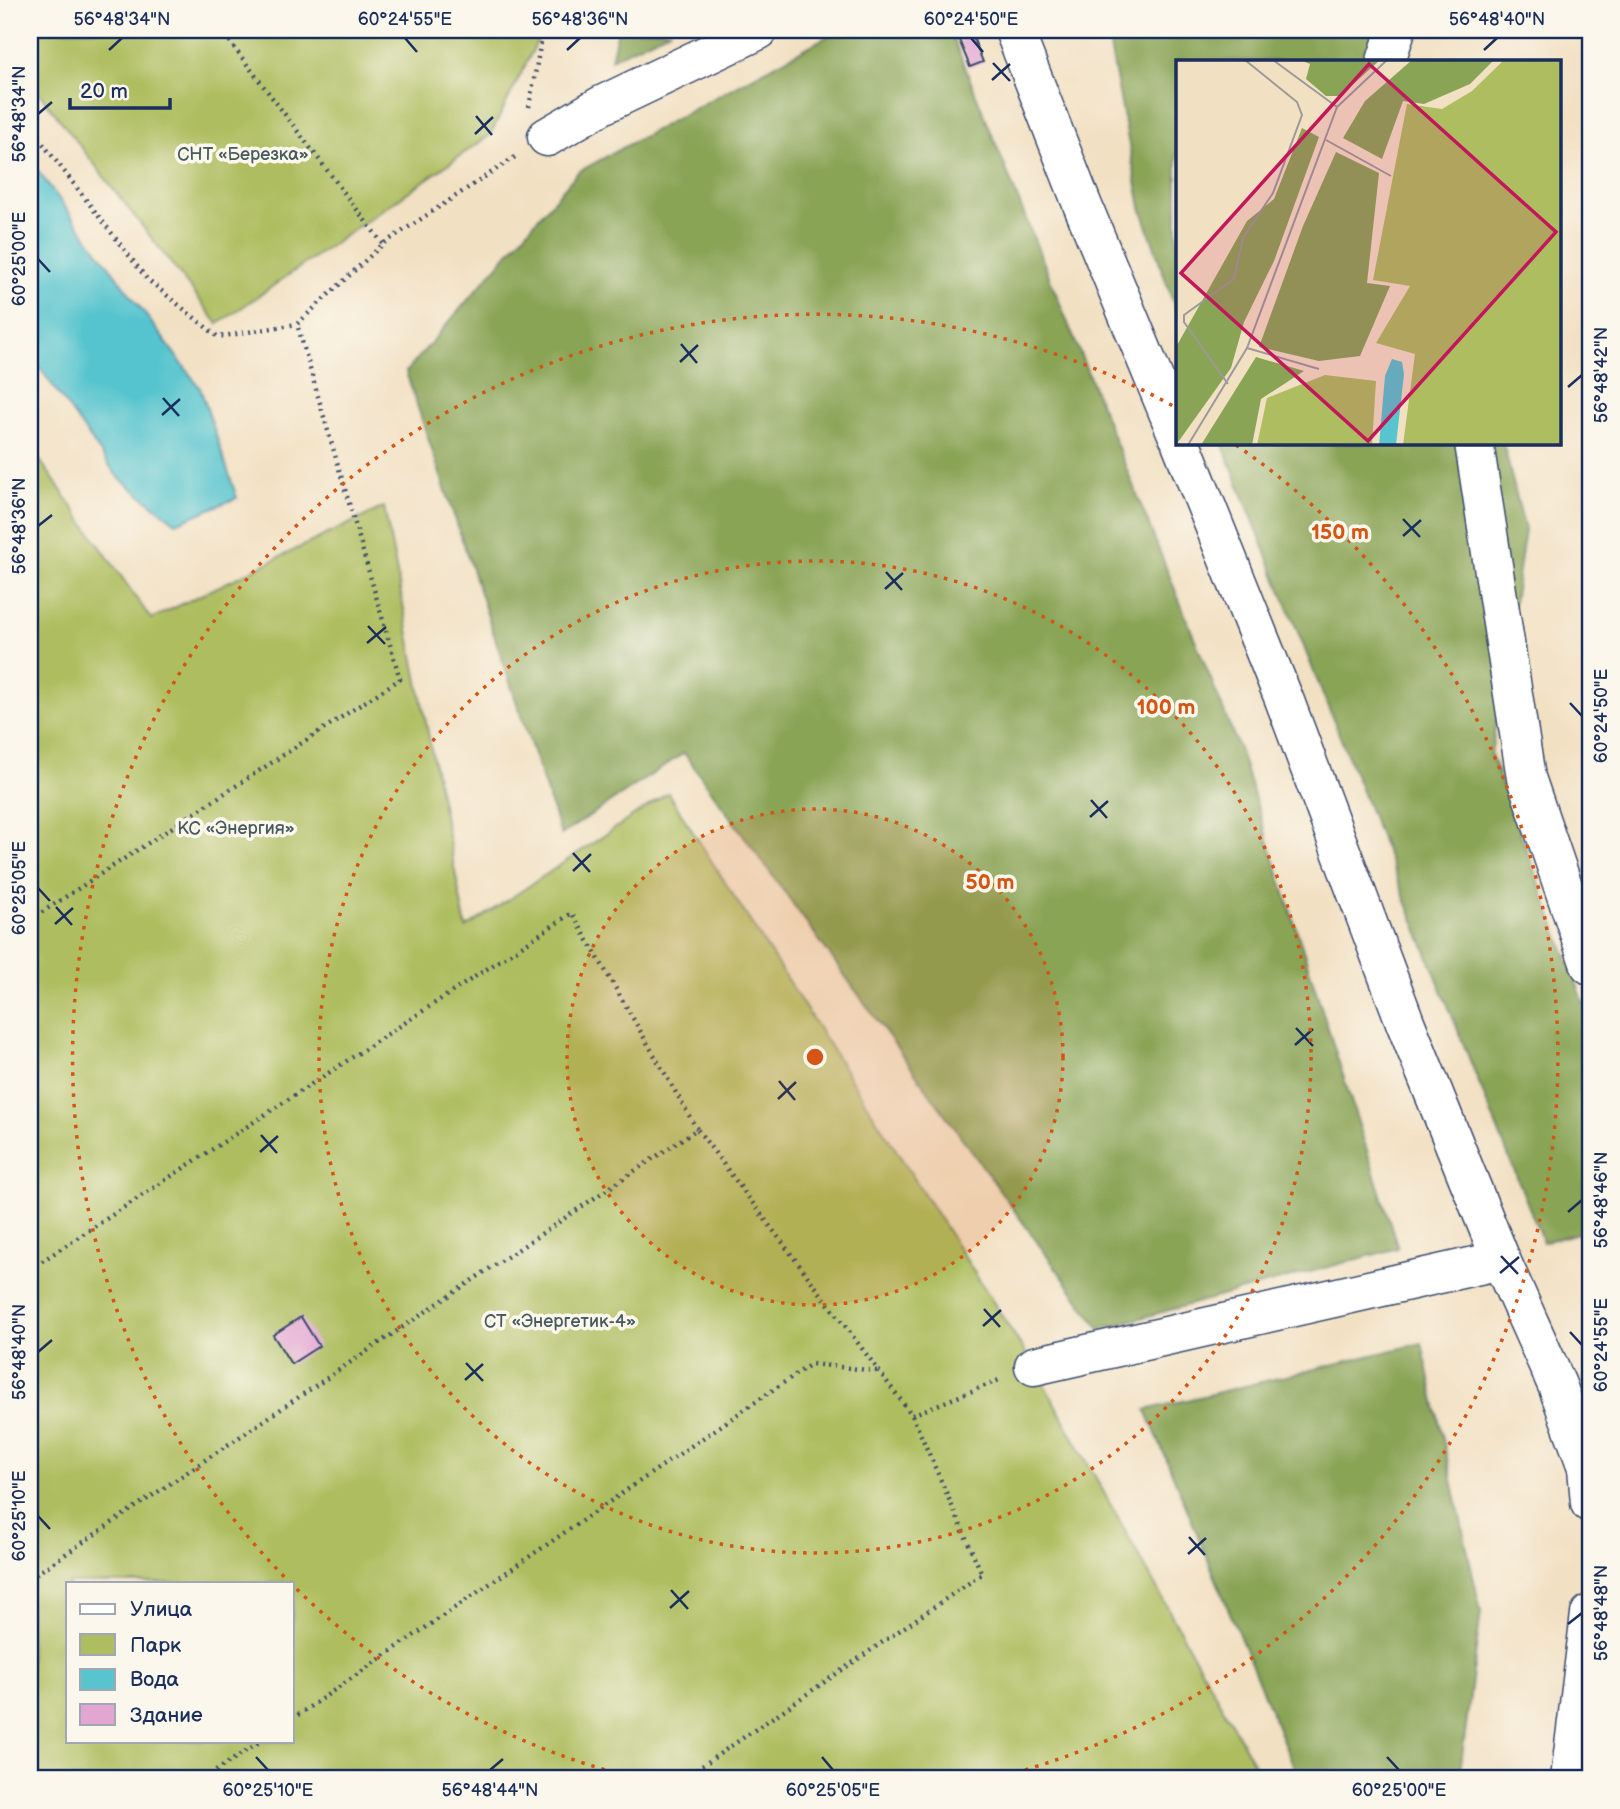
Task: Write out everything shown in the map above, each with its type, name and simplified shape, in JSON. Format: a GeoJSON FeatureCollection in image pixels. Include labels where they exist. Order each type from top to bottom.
{"type":"FeatureCollection","features":[{"type":"Feature","properties":{"kind":"street"},"geometry":{"type":"LineString","coordinates":[[537,124],[602,105],[759,30]]}},
{"type":"Feature","properties":{"kind":"street"},"geometry":{"type":"LineString","coordinates":[[1014,30],[1176,432]]}},
{"type":"Feature","properties":{"kind":"street"},"geometry":{"type":"LineString","coordinates":[[1385,60],[1396,30]]}},
{"type":"Feature","properties":{"kind":"street"},"geometry":{"type":"LineString","coordinates":[[1181,444],[1284,699],[1405,1022],[1501,1260],[1557,1385],[1589,1479]]}},
{"type":"Feature","properties":{"kind":"street"},"geometry":{"type":"LineString","coordinates":[[1474,444],[1526,778],[1590,965]]}},
{"type":"Feature","properties":{"kind":"street"},"geometry":{"type":"LineString","coordinates":[[1034,1366],[1501,1260]]}},
{"type":"Feature","properties":{"kind":"street"},"geometry":{"type":"LineString","coordinates":[[1570,1779],[1590,1614]]}},
{"type":"Feature","properties":{"kind":"path"},"geometry":{"type":"LineString","coordinates":[[221,30],[383,244]]}},
{"type":"Feature","properties":{"kind":"path"},"geometry":{"type":"LineString","coordinates":[[30,127],[147,279],[218,337],[297,324],[383,244],[537,124],[542,30]]}},
{"type":"Feature","properties":{"kind":"path"},"geometry":{"type":"LineString","coordinates":[[30,920],[400,679],[297,324]]}},
{"type":"Feature","properties":{"kind":"path"},"geometry":{"type":"LineString","coordinates":[[30,1269],[572,913],[697,1129],[912,1415],[982,1574],[682,1779]]}},
{"type":"Feature","properties":{"kind":"path"},"geometry":{"type":"LineString","coordinates":[[30,1578],[697,1129]]}},
{"type":"Feature","properties":{"kind":"path"},"geometry":{"type":"LineString","coordinates":[[294,1718],[811,1364],[878,1371]]}},
{"type":"Feature","properties":{"kind":"path"},"geometry":{"type":"LineString","coordinates":[[912,1415],[1034,1366]]}},
{"type":"Feature","properties":{"kind":"path"},"geometry":{"type":"LineString","coordinates":[[204,1779],[260,1742]]}},
{"type":"Feature","properties":{"kind":"green space","name":"СНТ «Березка»"},"geometry":{"type":"Polygon","coordinates":[[[30,30],[543,30],[490,135],[218,324],[30,81],[30,30]]]}},
{"type":"Feature","properties":{"kind":"green space"},"geometry":{"type":"Polygon","coordinates":[[[618,30],[671,30],[611,59],[618,30]]]}},
{"type":"Feature","properties":{"kind":"green space"},"geometry":{"type":"Polygon","coordinates":[[[839,30],[950,30],[1239,749],[1398,1248],[1100,1329],[684,753],[561,835],[406,372],[578,172],[839,30]]]}},
{"type":"Feature","properties":{"kind":"green space"},"geometry":{"type":"Polygon","coordinates":[[[1105,30],[1396,30],[1404,60],[1176,60],[1176,311],[1141,207],[1105,30]]]}},
{"type":"Feature","properties":{"kind":"green space"},"geometry":{"type":"Polygon","coordinates":[[[1222,444],[1503,444],[1525,530],[1491,755],[1590,1019],[1590,1230],[1543,1242],[1222,444]]]}},
{"type":"Feature","properties":{"kind":"green space","name":"СТ «Энергетик-4»"},"geometry":{"type":"Polygon","coordinates":[[[30,446],[151,619],[384,507],[466,928],[668,793],[1034,1366],[1262,1779],[30,1779],[30,446]]]}},
{"type":"Feature","properties":{"kind":"green space"},"geometry":{"type":"Polygon","coordinates":[[[1422,1343],[1481,1612],[1459,1779],[1295,1779],[1298,1777],[1146,1410],[1422,1343]]]}},
{"type":"Feature","properties":{"kind":"water"},"geometry":{"type":"Polygon","coordinates":[[[30,160],[200,388],[237,498],[176,523],[117,476],[30,354],[30,160]]]}},
{"type":"Feature","properties":{"kind":"building"},"geometry":{"type":"Polygon","coordinates":[[[955,30],[970,30],[983,62],[970,67],[955,30]]]}},
{"type":"Feature","properties":{"kind":"building"},"geometry":{"type":"Polygon","coordinates":[[[301,1317],[319,1346],[291,1364],[273,1335],[301,1317]]]}},
{"type":"Feature","properties":{"kind":"park label","name":"КС «Энергия»"},"geometry":{"type":"Point","coordinates":[236,828]}}]}
